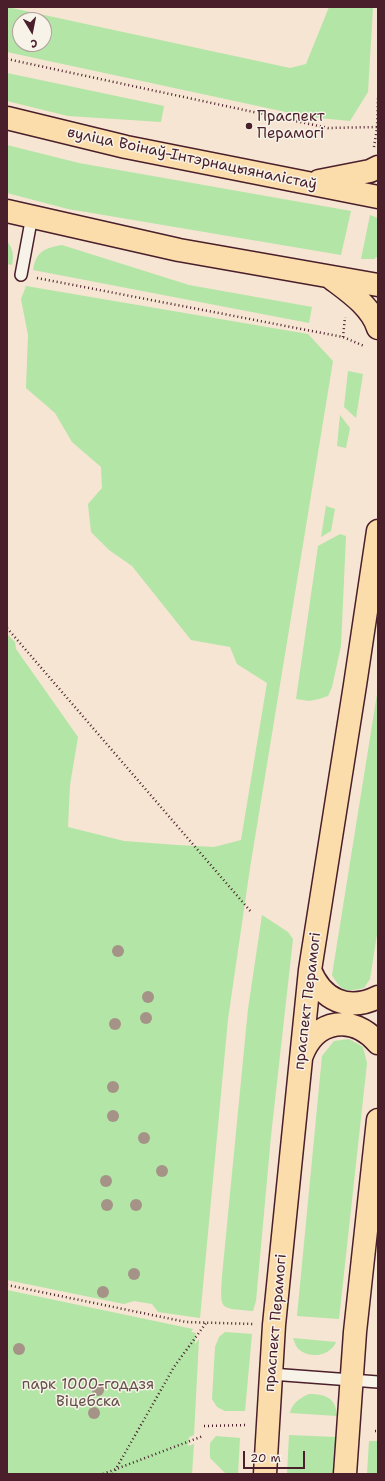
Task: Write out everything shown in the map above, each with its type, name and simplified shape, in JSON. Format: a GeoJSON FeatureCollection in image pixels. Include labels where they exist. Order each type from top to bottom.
{"type":"FeatureCollection","features":[{"type":"Feature","properties":{"kind":"main road","name":"вуліца Воінаў-Інтэрнацыяналістаў"},"geometry":{"type":"LineString","coordinates":[[7,118],[126,147],[378,197]]}},
{"type":"Feature","properties":{"kind":"main road"},"geometry":{"type":"LineString","coordinates":[[310,183],[370,171],[375,160]]}},
{"type":"Feature","properties":{"kind":"main road"},"geometry":{"type":"LineString","coordinates":[[7,211],[179,250],[378,285]]}},
{"type":"Feature","properties":{"kind":"main road"},"geometry":{"type":"LineString","coordinates":[[330,277],[363,304],[378,328]]}},
{"type":"Feature","properties":{"kind":"main road","name":"праспект Перамогі"},"geometry":{"type":"LineString","coordinates":[[265,1474],[278,1289],[310,970],[353,701],[378,531]]}},
{"type":"Feature","properties":{"kind":"main road"},"geometry":{"type":"LineString","coordinates":[[310,970],[320,988],[337,1000],[358,1004],[378,997]]}},
{"type":"Feature","properties":{"kind":"main road"},"geometry":{"type":"LineString","coordinates":[[301,1056],[305,1046],[320,1030],[329,1026],[340,1024],[361,1028],[370,1034],[378,1043]]}},
{"type":"Feature","properties":{"kind":"main road"},"geometry":{"type":"LineString","coordinates":[[345,1474],[351,1380],[370,1185],[378,1120]]}},
{"type":"Feature","properties":{"kind":"lane"},"geometry":{"type":"LineString","coordinates":[[21,275],[32,216]]}},
{"type":"Feature","properties":{"kind":"lane"},"geometry":{"type":"LineString","coordinates":[[271,1374],[378,1382]]}},
{"type":"Feature","properties":{"kind":"path"},"geometry":{"type":"LineString","coordinates":[[7,59],[328,128],[378,128]]}},
{"type":"Feature","properties":{"kind":"path"},"geometry":{"type":"LineString","coordinates":[[375,160],[378,128],[378,98]]}},
{"type":"Feature","properties":{"kind":"path"},"geometry":{"type":"LineString","coordinates":[[21,275],[343,337],[371,348]]}},
{"type":"Feature","properties":{"kind":"path"},"geometry":{"type":"LineString","coordinates":[[343,337],[345,313]]}},
{"type":"Feature","properties":{"kind":"path"},"geometry":{"type":"LineString","coordinates":[[7,628],[252,913]]}},
{"type":"Feature","properties":{"kind":"path"},"geometry":{"type":"LineString","coordinates":[[7,1285],[186,1322],[258,1324]]}},
{"type":"Feature","properties":{"kind":"path"},"geometry":{"type":"LineString","coordinates":[[113,1474],[174,1367],[207,1323]]}},
{"type":"Feature","properties":{"kind":"path"},"geometry":{"type":"LineString","coordinates":[[204,1426],[247,1425]]}},
{"type":"Feature","properties":{"kind":"path"},"geometry":{"type":"LineString","coordinates":[[103,1474],[203,1436]]}},
{"type":"Feature","properties":{"kind":"green space"},"geometry":{"type":"Polygon","coordinates":[[[7,7],[30,12],[12,12],[12,52],[52,52],[52,17],[290,68],[306,64],[329,7],[373,7],[368,92],[350,121],[309,117],[7,52],[7,7]]]}},
{"type":"Feature","properties":{"kind":"green space"},"geometry":{"type":"Polygon","coordinates":[[[7,73],[164,106],[161,122],[68,116],[7,101],[7,73]]]}},
{"type":"Feature","properties":{"kind":"green space"},"geometry":{"type":"Polygon","coordinates":[[[7,145],[79,163],[351,211],[341,255],[68,209],[7,193],[7,145]]]}},
{"type":"Feature","properties":{"kind":"green space"},"geometry":{"type":"Polygon","coordinates":[[[370,215],[378,218],[378,256],[374,259],[361,259],[370,215]]]}},
{"type":"Feature","properties":{"kind":"green space"},"geometry":{"type":"Polygon","coordinates":[[[7,241],[11,247],[13,258],[12,265],[7,264],[7,241]]]}},
{"type":"Feature","properties":{"kind":"green space"},"geometry":{"type":"Polygon","coordinates":[[[62,245],[189,285],[312,307],[309,323],[33,270],[36,259],[42,252],[46,249],[62,245]]]}},
{"type":"Feature","properties":{"kind":"green space"},"geometry":{"type":"Polygon","coordinates":[[[26,286],[308,334],[333,361],[250,868],[228,1019],[200,1318],[158,1312],[152,1304],[134,1301],[124,1304],[7,1280],[7,634],[15,642],[16,649],[78,737],[70,785],[68,827],[124,841],[214,847],[241,840],[267,683],[237,664],[230,647],[191,640],[132,566],[109,550],[91,532],[88,504],[102,488],[101,467],[72,442],[55,413],[26,388],[28,335],[21,299],[26,286]]]}},
{"type":"Feature","properties":{"kind":"green space"},"geometry":{"type":"Polygon","coordinates":[[[348,371],[363,374],[356,418],[344,407],[348,371]]]}},
{"type":"Feature","properties":{"kind":"green space"},"geometry":{"type":"Polygon","coordinates":[[[340,415],[350,428],[346,448],[337,446],[340,415]]]}},
{"type":"Feature","properties":{"kind":"green space"},"geometry":{"type":"Polygon","coordinates":[[[326,506],[335,509],[331,531],[321,537],[326,506]]]}},
{"type":"Feature","properties":{"kind":"green space"},"geometry":{"type":"Polygon","coordinates":[[[340,534],[346,536],[341,646],[332,687],[328,696],[319,699],[309,701],[296,699],[318,546],[340,534]]]}},
{"type":"Feature","properties":{"kind":"green space"},"geometry":{"type":"Polygon","coordinates":[[[378,688],[378,928],[370,979],[364,988],[348,990],[342,988],[332,975],[378,688]]]}},
{"type":"Feature","properties":{"kind":"green space"},"geometry":{"type":"Polygon","coordinates":[[[262,915],[288,932],[293,939],[271,1136],[256,1301],[253,1311],[228,1308],[224,1306],[221,1296],[221,1287],[248,1009],[262,915]]]}},
{"type":"Feature","properties":{"kind":"green space"},"geometry":{"type":"Polygon","coordinates":[[[349,1039],[363,1047],[367,1063],[339,1319],[297,1316],[322,1056],[334,1041],[349,1039]]]}},
{"type":"Feature","properties":{"kind":"green space","name":"парк 1000-годдзя Віцебска"},"geometry":{"type":"Polygon","coordinates":[[[7,1290],[193,1329],[191,1332],[196,1333],[195,1344],[199,1339],[194,1435],[189,1437],[188,1446],[194,1444],[192,1474],[7,1474],[7,1290]]]}},
{"type":"Feature","properties":{"kind":"green space"},"geometry":{"type":"Polygon","coordinates":[[[225,1332],[252,1334],[245,1411],[225,1411],[217,1407],[212,1399],[215,1347],[219,1337],[225,1332]]]}},
{"type":"Feature","properties":{"kind":"green space"},"geometry":{"type":"Polygon","coordinates":[[[293,1338],[336,1342],[334,1346],[326,1353],[310,1355],[299,1350],[293,1338]]]}},
{"type":"Feature","properties":{"kind":"green space"},"geometry":{"type":"Polygon","coordinates":[[[309,1394],[329,1398],[335,1405],[337,1416],[290,1413],[297,1401],[309,1394]]]}},
{"type":"Feature","properties":{"kind":"green space"},"geometry":{"type":"Polygon","coordinates":[[[289,1435],[336,1437],[334,1474],[287,1474],[289,1435]]]}},
{"type":"Feature","properties":{"kind":"green space"},"geometry":{"type":"Polygon","coordinates":[[[216,1436],[240,1438],[238,1474],[226,1474],[210,1458],[210,1443],[216,1436]]]}},
{"type":"Feature","properties":{"kind":"green space"},"geometry":{"type":"Polygon","coordinates":[[[369,1441],[378,1441],[378,1474],[367,1474],[369,1441]]]}},
{"type":"Feature","properties":{"kind":"place","name":"Праспект Перамогі"},"geometry":{"type":"Point","coordinates":[249,126]}}]}
